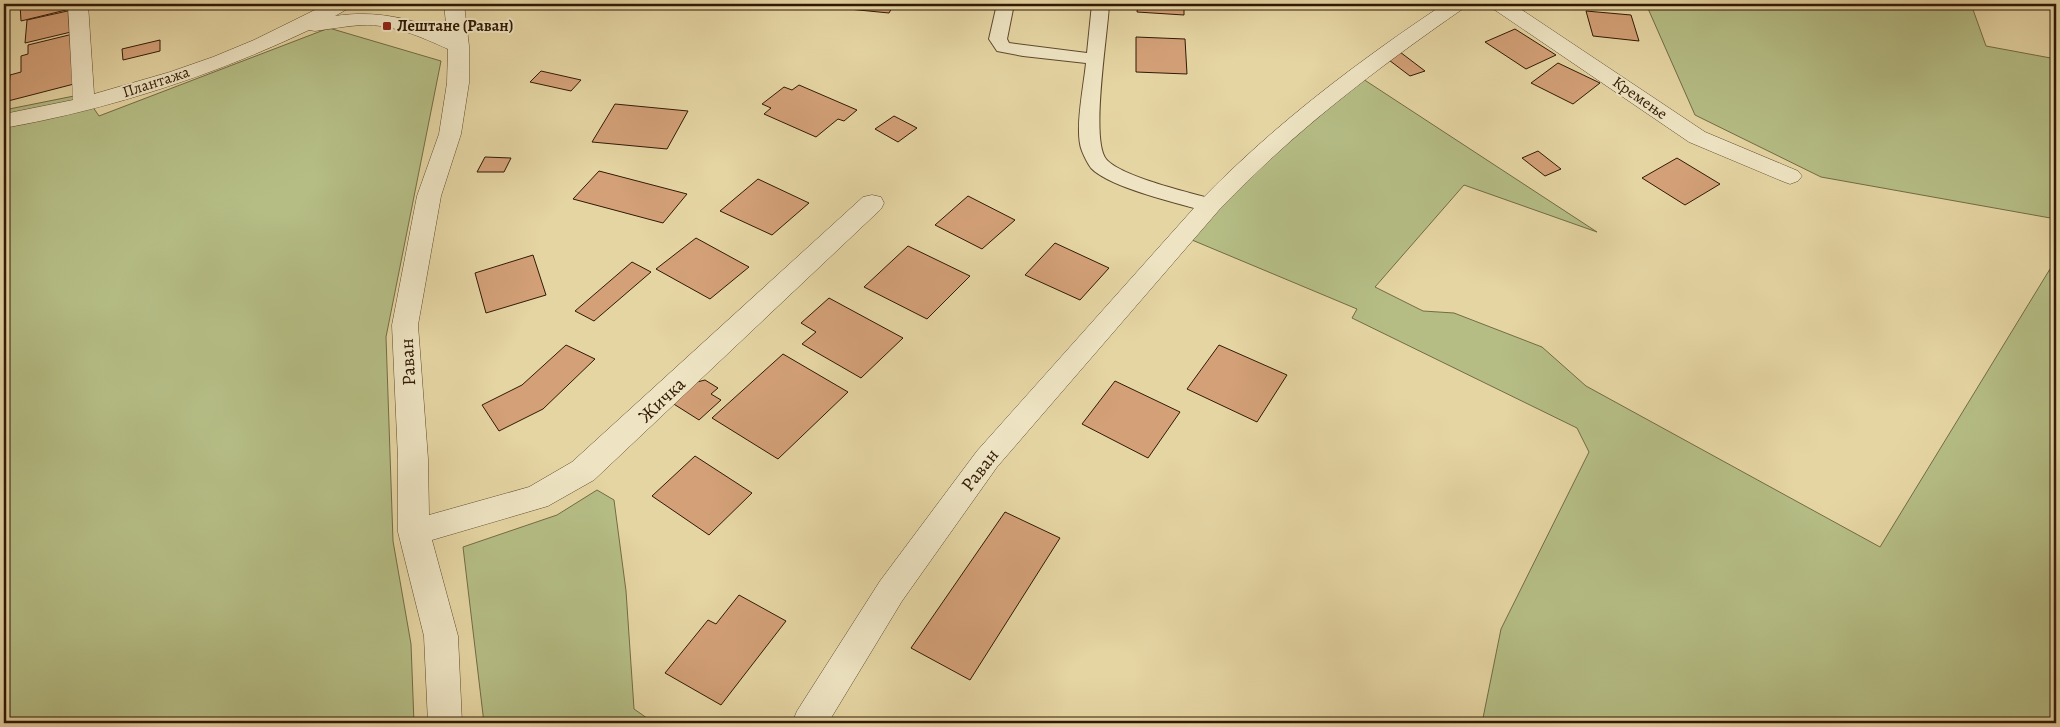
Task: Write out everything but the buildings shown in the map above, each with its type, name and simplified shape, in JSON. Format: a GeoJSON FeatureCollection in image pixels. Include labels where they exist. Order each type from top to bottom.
{"type":"FeatureCollection","features":[{"type":"Feature","properties":{"kind":"street"},"geometry":{"type":"LineString","coordinates":[[78,4],[84,103]]}},
{"type":"Feature","properties":{"kind":"street","name":"Плантажа"},"geometry":{"type":"LineString","coordinates":[[4,121],[120,94],[215,64],[303,26],[342,4]]}},
{"type":"Feature","properties":{"kind":"street","name":"Раван"},"geometry":{"type":"LineString","coordinates":[[445,723],[442,636],[414,532],[413,459],[405,325],[429,196],[450,134],[458,83],[459,46],[454,4]]}},
{"type":"Feature","properties":{"kind":"street","name":"Раван"},"geometry":{"type":"LineString","coordinates":[[809,723],[891,591],[987,459],[1181,239],[1208,204],[1276,140],[1388,50],[1458,4]]}},
{"type":"Feature","properties":{"kind":"street","name":"Кремење"},"geometry":{"type":"LineString","coordinates":[[1499,4],[1697,137],[1790,176]]}},
{"type":"Feature","properties":{"kind":"street","name":"Плантажа"},"geometry":{"type":"LineString","coordinates":[[303,26],[362,19],[388,21],[414,27],[459,46]]}},
{"type":"Feature","properties":{"kind":"street","name":"Жичка"},"geometry":{"type":"LineString","coordinates":[[414,532],[537,496],[582,471],[626,433],[872,203]]}},
{"type":"Feature","properties":{"kind":"lane"},"geometry":{"type":"LineString","coordinates":[[1005,4],[998,39],[1003,46],[1023,51],[1096,59]]}},
{"type":"Feature","properties":{"kind":"lane"},"geometry":{"type":"LineString","coordinates":[[1101,4],[1089,125],[1091,150],[1099,164],[1157,191],[1208,204]]}},
{"type":"Feature","properties":{"kind":"green space"},"geometry":{"type":"Polygon","coordinates":[[[1646,4],[1971,4],[1986,46],[2056,59],[2056,219],[1821,177],[1695,115],[1646,4]]]}},
{"type":"Feature","properties":{"kind":"green space"},"geometry":{"type":"Polygon","coordinates":[[[329,28],[441,61],[386,337],[393,541],[411,644],[414,723],[4,723],[4,110],[84,94],[99,116],[329,28]]]}},
{"type":"Feature","properties":{"kind":"green space"},"geometry":{"type":"Polygon","coordinates":[[[1363,79],[1597,232],[1464,185],[1375,287],[1423,311],[1454,313],[1542,347],[1586,386],[1880,547],[2050,269],[2056,312],[2056,723],[1482,723],[1501,629],[1589,452],[1577,428],[1352,318],[1357,309],[1192,240],[1251,175],[1363,79]]]}},
{"type":"Feature","properties":{"kind":"green space"},"geometry":{"type":"Polygon","coordinates":[[[597,490],[614,500],[626,591],[634,709],[654,723],[484,723],[463,547],[557,515],[597,490]]]}},
{"type":"Feature","properties":{"kind":"place","name":"Лештане (Раван)"},"geometry":{"type":"Point","coordinates":[387,26]}}]}
